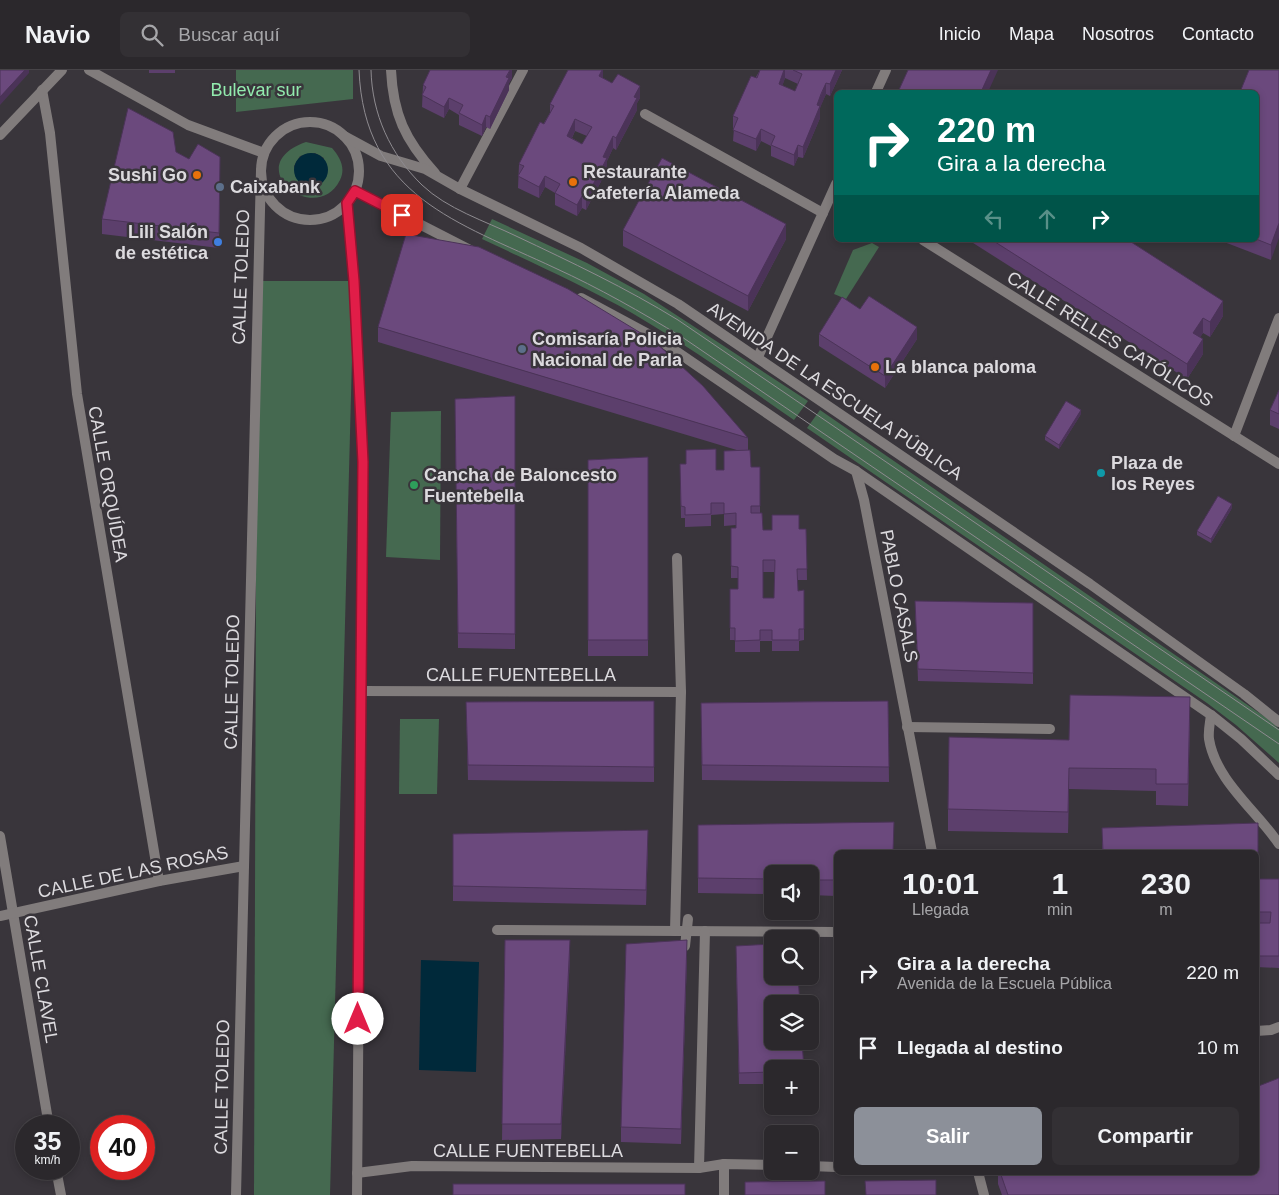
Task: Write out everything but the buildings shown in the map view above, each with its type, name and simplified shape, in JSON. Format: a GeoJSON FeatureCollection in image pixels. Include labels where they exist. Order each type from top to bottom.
{"type":"FeatureCollection","features":[{"type":"Feature","properties":{"kind":"street"},"geometry":{"type":"LineString","coordinates":[[0,135],[62,70]]}},
{"type":"Feature","properties":{"kind":"street"},"geometry":{"type":"LineString","coordinates":[[89,70],[188,125],[264,153]]}},
{"type":"Feature","properties":{"kind":"street"},"geometry":{"type":"LineString","coordinates":[[392,70],[392,95],[399,119],[417,152],[437,176]]}},
{"type":"Feature","properties":{"kind":"street"},"geometry":{"type":"LineString","coordinates":[[460,189],[524,70]]}},
{"type":"Feature","properties":{"kind":"street"},"geometry":{"type":"LineString","coordinates":[[877,90],[886,70]]}},
{"type":"Feature","properties":{"kind":"street","name":"CALLE ORQUÍDEA"},"geometry":{"type":"LineString","coordinates":[[42,90],[50,132],[77,394],[159,881]]}},
{"type":"Feature","properties":{"kind":"street"},"geometry":{"type":"LineString","coordinates":[[645,114],[822,213]]}},
{"type":"Feature","properties":{"kind":"street"},"geometry":{"type":"LineString","coordinates":[[316,122],[330,126],[344,136],[353,147],[358,161],[358,179],[355,191],[347,203],[334,214],[320,219],[302,219],[283,212],[272,202],[264,188],[261,170],[264,153],[272,140],[284,129],[301,123],[316,122]]}},
{"type":"Feature","properties":{"kind":"street","name":"AVENIDA DE LA ESCUELA PÚBLICA"},"geometry":{"type":"LineString","coordinates":[[344,136],[381,156],[425,169],[460,189],[581,248],[678,304],[1090,584],[1244,694],[1279,722]]}},
{"type":"Feature","properties":{"kind":"street","name":"CALLE TOLEDO"},"geometry":{"type":"LineString","coordinates":[[236,1195],[261,170]]}},
{"type":"Feature","properties":{"kind":"street"},"geometry":{"type":"LineString","coordinates":[[758,357],[834,188]]}},
{"type":"Feature","properties":{"kind":"street"},"geometry":{"type":"LineString","coordinates":[[355,191],[477,253]]}},
{"type":"Feature","properties":{"kind":"street"},"geometry":{"type":"LineString","coordinates":[[347,203],[354,281],[363,462],[357,1195]]}},
{"type":"Feature","properties":{"kind":"street","name":"CALLE RELLES CATÓLICOS"},"geometry":{"type":"LineString","coordinates":[[926,242],[1279,464]]}},
{"type":"Feature","properties":{"kind":"street"},"geometry":{"type":"LineString","coordinates":[[572,294],[661,341],[856,472],[1211,715],[1241,739],[1279,775]]}},
{"type":"Feature","properties":{"kind":"street"},"geometry":{"type":"LineString","coordinates":[[1234,436],[1279,318]]}},
{"type":"Feature","properties":{"kind":"street","name":"PABLO CASALS"},"geometry":{"type":"LineString","coordinates":[[856,472],[864,500],[932,850]]}},
{"type":"Feature","properties":{"kind":"street"},"geometry":{"type":"LineString","coordinates":[[675,931],[682,692],[677,558]]}},
{"type":"Feature","properties":{"kind":"street","name":"CALLE FUENTEBELLA"},"geometry":{"type":"LineString","coordinates":[[361,691],[682,692]]}},
{"type":"Feature","properties":{"kind":"street"},"geometry":{"type":"LineString","coordinates":[[1211,715],[1209,739],[1225,779],[1264,822],[1279,844]]}},
{"type":"Feature","properties":{"kind":"street"},"geometry":{"type":"LineString","coordinates":[[907,726],[1050,729]]}},
{"type":"Feature","properties":{"kind":"street","name":"CALLE CLAVEL"},"geometry":{"type":"LineString","coordinates":[[0,836],[47,1115]]}},
{"type":"Feature","properties":{"kind":"street","name":"CALLE DE LAS ROSAS"},"geometry":{"type":"LineString","coordinates":[[0,916],[159,881],[244,866]]}},
{"type":"Feature","properties":{"kind":"street"},"geometry":{"type":"LineString","coordinates":[[685,946],[688,919]]}},
{"type":"Feature","properties":{"kind":"street"},"geometry":{"type":"LineString","coordinates":[[496,930],[834,932]]}},
{"type":"Feature","properties":{"kind":"street"},"geometry":{"type":"LineString","coordinates":[[699,1168],[706,931]]}},
{"type":"Feature","properties":{"kind":"street"},"geometry":{"type":"LineString","coordinates":[[1259,1030],[1276,1030]]}},
{"type":"Feature","properties":{"kind":"street"},"geometry":{"type":"LineString","coordinates":[[724,1164],[724,1195]]}},
{"type":"Feature","properties":{"kind":"street","name":"CALLE FUENTEBELLA"},"geometry":{"type":"LineString","coordinates":[[357,1173],[412,1166],[699,1168],[724,1164],[764,1165]]}},
{"type":"Feature","properties":{"kind":"street"},"geometry":{"type":"LineString","coordinates":[[819,1166],[834,1167]]}},
{"type":"Feature","properties":{"kind":"street"},"geometry":{"type":"LineString","coordinates":[[979,1175],[984,1195]]}},
{"type":"Feature","properties":{"kind":"street"},"geometry":{"type":"LineString","coordinates":[[58,1180],[60,1195]]}},
{"type":"Feature","properties":{"kind":"green space","name":"Bulevar sur"},"geometry":{"type":"Polygon","coordinates":[[[236,70],[353,70],[353,99],[236,112],[236,70]]]}},
{"type":"Feature","properties":{"kind":"green space"},"geometry":{"type":"Polygon","coordinates":[[[306,142],[332,148],[341,163],[342,176],[329,193],[315,198],[301,195],[288,188],[281,177],[279,165],[287,152],[306,142]],[[315,153],[300,156],[294,166],[299,182],[309,187],[315,186],[324,158],[315,153]]]}},
{"type":"Feature","properties":{"kind":"green space"},"geometry":{"type":"Polygon","coordinates":[[[492,219],[587,263],[644,294],[808,401],[794,420],[694,352],[632,313],[577,284],[482,239],[492,219]]]}},
{"type":"Feature","properties":{"kind":"green space"},"geometry":{"type":"Polygon","coordinates":[[[872,243],[879,247],[846,299],[834,294],[853,250],[872,243]]]}},
{"type":"Feature","properties":{"kind":"green space"},"geometry":{"type":"Polygon","coordinates":[[[257,281],[354,281],[330,1195],[254,1195],[257,281]]]}},
{"type":"Feature","properties":{"kind":"green space"},"geometry":{"type":"Polygon","coordinates":[[[820,410],[1268,719],[1279,729],[1279,763],[1236,725],[1207,703],[807,428],[820,410]]]}},
{"type":"Feature","properties":{"kind":"green space","name":"Cancha de Baloncesto Fuentebella"},"geometry":{"type":"Polygon","coordinates":[[[441,411],[440,560],[386,557],[391,412],[441,411]]]}},
{"type":"Feature","properties":{"kind":"green space"},"geometry":{"type":"Polygon","coordinates":[[[400,719],[439,719],[437,794],[399,794],[400,719]]]}},
{"type":"Feature","properties":{"kind":"water"},"geometry":{"type":"Polygon","coordinates":[[[311,153],[318,154],[323,158],[327,163],[327,177],[323,182],[318,186],[311,187],[304,186],[299,182],[295,177],[294,170],[295,163],[299,158],[304,154],[311,153]]]}},
{"type":"Feature","properties":{"kind":"water"},"geometry":{"type":"Polygon","coordinates":[[[421,960],[479,962],[476,1072],[419,1070],[421,960]]]}},
{"type":"Feature","properties":{"kind":"tram line"},"geometry":{"type":"LineString","coordinates":[[359,70],[365,113],[378,148],[397,176],[422,199],[451,218],[588,284],[682,337],[1279,744]]}},
{"type":"Feature","properties":{"kind":"tram line"},"geometry":{"type":"LineString","coordinates":[[371,70],[372,86],[379,118],[392,147],[422,185],[443,201],[598,276],[678,320],[1279,730]]}},
{"type":"Feature","properties":{"kind":"place","name":"Sushi Go"},"geometry":{"type":"Point","coordinates":[197,175]}},
{"type":"Feature","properties":{"kind":"place","name":"Restaurante Cafetería Alameda"},"geometry":{"type":"Point","coordinates":[573,182]}},
{"type":"Feature","properties":{"kind":"place","name":"Caixabank"},"geometry":{"type":"Point","coordinates":[220,187]}},
{"type":"Feature","properties":{"kind":"place","name":"Lili Salón de estética"},"geometry":{"type":"Point","coordinates":[218,242]}},
{"type":"Feature","properties":{"kind":"place","name":"Comisaría Policia Nacional de Parla"},"geometry":{"type":"Point","coordinates":[522,349]}},
{"type":"Feature","properties":{"kind":"place","name":"La blanca paloma"},"geometry":{"type":"Point","coordinates":[875,367]}},
{"type":"Feature","properties":{"kind":"place","name":"Plaza de los Reyes"},"geometry":{"type":"Point","coordinates":[1101,473]}},
{"type":"Feature","properties":{"kind":"place","name":"Cancha de Baloncesto Fuentebella"},"geometry":{"type":"Point","coordinates":[414,485]}},
{"type":"Feature","properties":{"kind":"route"},"geometry":{"type":"LineString","coordinates":[[358,1019],[363,462],[354,281],[347,203],[355,191],[402,215]]}}]}
